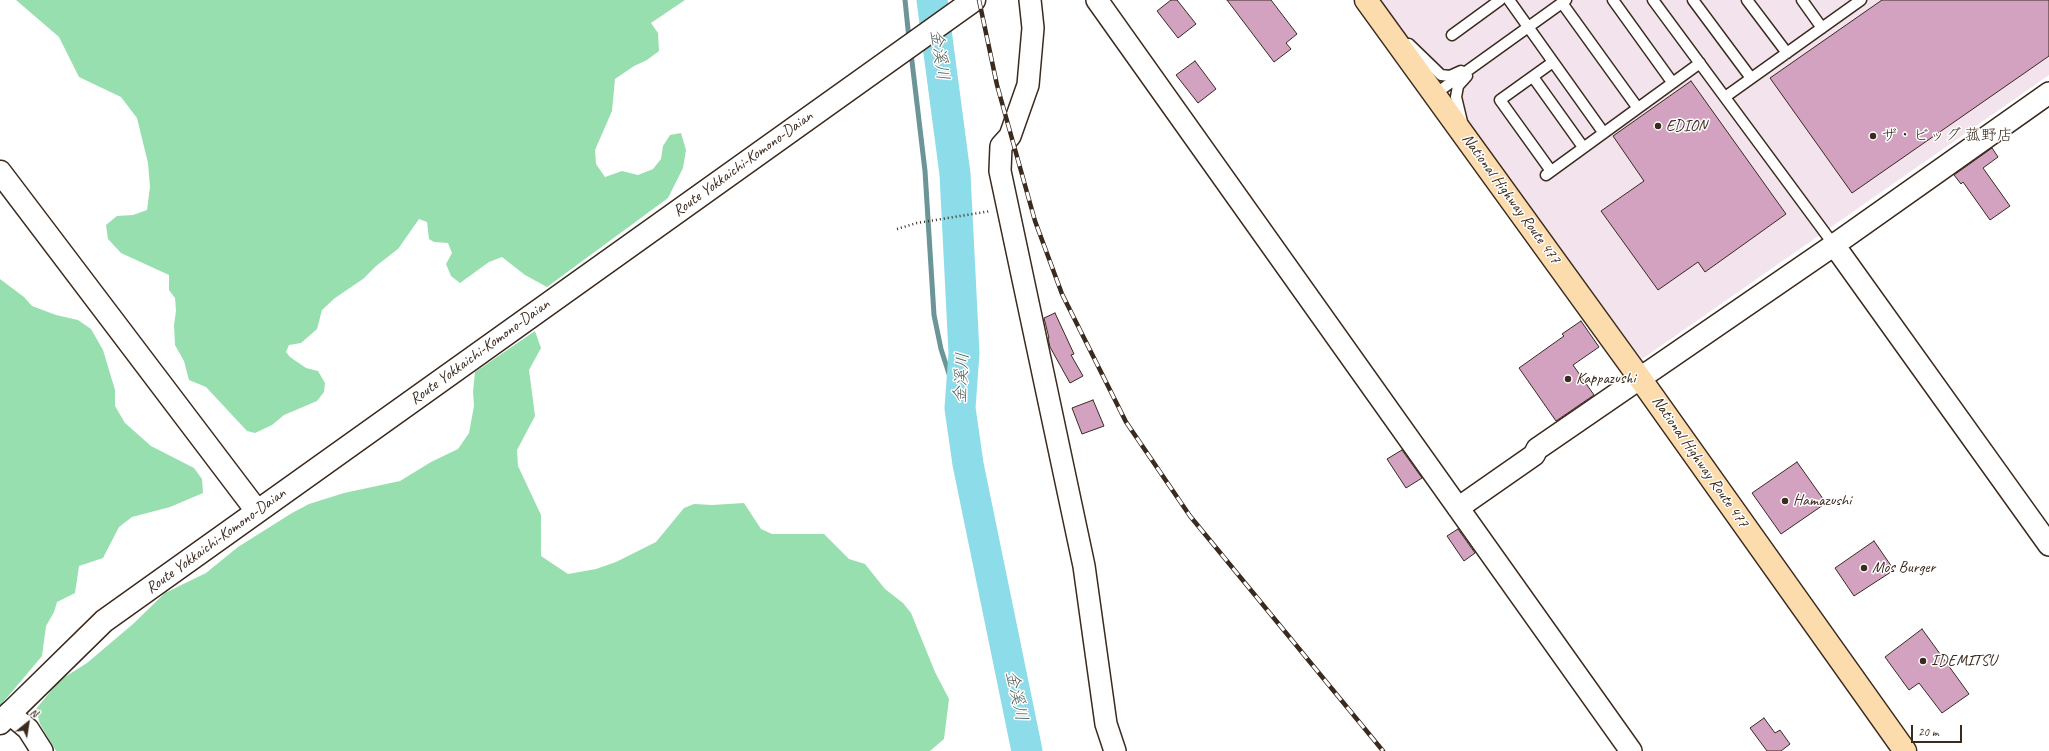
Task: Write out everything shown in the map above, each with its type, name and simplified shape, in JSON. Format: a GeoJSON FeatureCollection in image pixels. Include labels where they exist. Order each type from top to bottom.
{"type":"FeatureCollection","features":[{"type":"Feature","properties":{"kind":"highway","name":"National Highway Route 477"},"geometry":{"type":"LineString","coordinates":[[1369,4],[1640,377],[1905,751]]}},
{"type":"Feature","properties":{"kind":"main road","name":"Route Yokkaichi-Komono-Daian"},"geometry":{"type":"LineString","coordinates":[[4,718],[104,622],[257,511],[974,0]]}},
{"type":"Feature","properties":{"kind":"main road"},"geometry":{"type":"LineString","coordinates":[[0,172],[257,511]]}},
{"type":"Feature","properties":{"kind":"street"},"geometry":{"type":"LineString","coordinates":[[1030,0],[1033,28],[1028,85],[1010,136],[1001,146],[1000,171],[1084,566],[1106,724],[1115,751]]}},
{"type":"Feature","properties":{"kind":"street"},"geometry":{"type":"LineString","coordinates":[[1097,0],[1630,751]]}},
{"type":"Feature","properties":{"kind":"street"},"geometry":{"type":"LineString","coordinates":[[1458,508],[1534,455],[1537,449],[1834,245],[2049,93]]}},
{"type":"Feature","properties":{"kind":"street"},"geometry":{"type":"LineString","coordinates":[[1834,245],[2049,545]]}},
{"type":"Feature","properties":{"kind":"street"},"geometry":{"type":"LineString","coordinates":[[4,718],[28,729],[42,751]]}},
{"type":"Feature","properties":{"kind":"lane"},"geometry":{"type":"LineString","coordinates":[[1452,35],[1500,0]]}},
{"type":"Feature","properties":{"kind":"lane"},"geometry":{"type":"LineString","coordinates":[[1509,0],[1529,26],[1603,132]]}},
{"type":"Feature","properties":{"kind":"lane"},"geometry":{"type":"LineString","coordinates":[[1613,0],[1672,82]]}},
{"type":"Feature","properties":{"kind":"lane"},"geometry":{"type":"LineString","coordinates":[[1653,0],[1834,245]]}},
{"type":"Feature","properties":{"kind":"lane"},"geometry":{"type":"LineString","coordinates":[[1693,0],[1751,78]]}},
{"type":"Feature","properties":{"kind":"lane"},"geometry":{"type":"LineString","coordinates":[[1747,0],[1787,53]]}},
{"type":"Feature","properties":{"kind":"lane"},"geometry":{"type":"LineString","coordinates":[[1802,0],[1822,28]]}},
{"type":"Feature","properties":{"kind":"lane"},"geometry":{"type":"LineString","coordinates":[[1725,97],[1858,1]]}},
{"type":"Feature","properties":{"kind":"lane"},"geometry":{"type":"LineString","coordinates":[[1435,94],[1564,2],[1637,107]]}},
{"type":"Feature","properties":{"kind":"lane"},"geometry":{"type":"LineString","coordinates":[[1369,4],[1441,75],[1450,76],[1479,63]]}},
{"type":"Feature","properties":{"kind":"lane"},"geometry":{"type":"LineString","coordinates":[[1553,62],[1500,100],[1548,173],[1637,107],[1700,63]]}},
{"type":"Feature","properties":{"kind":"lane"},"geometry":{"type":"LineString","coordinates":[[1479,63],[1458,86],[1456,97],[1460,117],[1479,156]]}},
{"type":"Feature","properties":{"kind":"lane"},"geometry":{"type":"LineString","coordinates":[[1533,77],[1583,147]]}},
{"type":"Feature","properties":{"kind":"path"},"geometry":{"type":"LineString","coordinates":[[897,229],[917,223],[983,212]]}},
{"type":"Feature","properties":{"kind":"shaded area"},"geometry":{"type":"Polygon","coordinates":[[[1377,0],[2049,0],[2049,75],[1642,359],[1377,0]]]}},
{"type":"Feature","properties":{"kind":"green space"},"geometry":{"type":"Polygon","coordinates":[[[16,0],[685,0],[651,23],[658,33],[659,51],[615,79],[612,111],[595,150],[596,164],[605,177],[622,171],[638,175],[653,169],[661,159],[663,146],[670,135],[681,133],[686,150],[683,168],[668,198],[547,287],[525,275],[502,257],[489,262],[460,283],[451,276],[446,264],[452,253],[448,243],[434,242],[429,239],[427,222],[419,219],[398,249],[376,266],[363,279],[335,298],[322,310],[317,329],[301,343],[289,345],[286,352],[290,357],[306,368],[318,371],[325,383],[324,392],[317,401],[284,415],[272,425],[255,433],[247,431],[206,387],[189,380],[184,361],[175,345],[175,298],[169,290],[169,275],[121,253],[108,239],[106,225],[117,216],[133,215],[147,210],[150,187],[148,163],[137,118],[121,97],[79,77],[59,37],[16,0]]]}},
{"type":"Feature","properties":{"kind":"green space"},"geometry":{"type":"Polygon","coordinates":[[[0,279],[24,297],[32,306],[56,315],[78,320],[91,329],[103,350],[115,390],[115,406],[125,423],[151,446],[194,468],[202,479],[203,493],[170,507],[132,517],[119,527],[103,558],[79,566],[75,593],[57,602],[54,612],[46,626],[42,656],[0,706],[0,279]]]}},
{"type":"Feature","properties":{"kind":"green space"},"geometry":{"type":"Polygon","coordinates":[[[535,331],[541,348],[529,370],[535,416],[517,450],[518,466],[541,515],[541,556],[568,574],[596,569],[616,562],[656,542],[684,508],[694,504],[712,505],[744,503],[761,529],[772,534],[824,534],[849,559],[865,564],[885,589],[903,603],[911,613],[935,672],[949,699],[944,739],[930,751],[56,751],[40,724],[36,709],[60,680],[87,663],[133,624],[165,593],[206,573],[238,547],[292,513],[309,504],[344,493],[400,481],[431,462],[458,449],[469,433],[474,406],[473,392],[475,372],[535,331]]]}},
{"type":"Feature","properties":{"kind":"building"},"geometry":{"type":"Polygon","coordinates":[[[1171,0],[1177,0],[1196,24],[1178,38],[1157,11],[1171,0]]]}},
{"type":"Feature","properties":{"kind":"building"},"geometry":{"type":"Polygon","coordinates":[[[1227,0],[1271,0],[1297,34],[1286,43],[1291,49],[1274,62],[1227,0]]]}},
{"type":"Feature","properties":{"kind":"building","name":"ザ・ビッグ 菰野店"},"geometry":{"type":"Polygon","coordinates":[[[1882,0],[2049,0],[2049,56],[1852,193],[1770,78],[1882,0]]]}},
{"type":"Feature","properties":{"kind":"building"},"geometry":{"type":"Polygon","coordinates":[[[1195,61],[1216,89],[1198,103],[1176,75],[1195,61]]]}},
{"type":"Feature","properties":{"kind":"building"},"geometry":{"type":"Polygon","coordinates":[[[1691,81],[1786,214],[1705,272],[1698,262],[1658,290],[1601,211],[1644,181],[1613,136],[1691,81]]]}},
{"type":"Feature","properties":{"kind":"building"},"geometry":{"type":"Polygon","coordinates":[[[1992,148],[1998,157],[1983,168],[2010,206],[1990,220],[1963,182],[1961,184],[1954,175],[1992,148]]]}},
{"type":"Feature","properties":{"kind":"building"},"geometry":{"type":"Polygon","coordinates":[[[1055,313],[1074,354],[1071,355],[1083,376],[1070,383],[1050,347],[1048,338],[1044,318],[1055,313]]]}},
{"type":"Feature","properties":{"kind":"building"},"geometry":{"type":"Polygon","coordinates":[[[1581,321],[1599,347],[1573,365],[1594,395],[1556,421],[1519,368],[1564,336],[1562,334],[1581,321]]]}},
{"type":"Feature","properties":{"kind":"building"},"geometry":{"type":"Polygon","coordinates":[[[1093,400],[1104,426],[1082,434],[1072,408],[1093,400]]]}},
{"type":"Feature","properties":{"kind":"building"},"geometry":{"type":"Polygon","coordinates":[[[1402,450],[1422,478],[1406,488],[1387,459],[1402,450]]]}},
{"type":"Feature","properties":{"kind":"building"},"geometry":{"type":"Polygon","coordinates":[[[1797,462],[1826,503],[1781,534],[1752,493],[1797,462]]]}},
{"type":"Feature","properties":{"kind":"building"},"geometry":{"type":"Polygon","coordinates":[[[1458,529],[1475,553],[1464,561],[1447,536],[1458,529]]]}},
{"type":"Feature","properties":{"kind":"building"},"geometry":{"type":"Polygon","coordinates":[[[1874,541],[1894,570],[1854,596],[1835,568],[1874,541]]]}},
{"type":"Feature","properties":{"kind":"building"},"geometry":{"type":"Polygon","coordinates":[[[1922,629],[1969,694],[1942,713],[1919,683],[1909,690],[1885,657],[1922,629]]]}},
{"type":"Feature","properties":{"kind":"building"},"geometry":{"type":"Polygon","coordinates":[[[1764,718],[1775,733],[1780,730],[1790,744],[1781,751],[1767,751],[1750,728],[1764,718]]]}},
{"type":"Feature","properties":{"kind":"waterway"},"geometry":{"type":"LineString","coordinates":[[905,0],[909,39]]}},
{"type":"Feature","properties":{"kind":"waterway","name":"金溪川"},"geometry":{"type":"LineString","coordinates":[[932,0],[955,174],[964,353],[960,408],[968,464],[1027,751]]}},
{"type":"Feature","properties":{"kind":"waterway"},"geometry":{"type":"LineString","coordinates":[[911,53],[925,171],[934,315],[941,349],[960,408]]}},
{"type":"Feature","properties":{"kind":"railway"},"geometry":{"type":"LineString","coordinates":[[979,0],[997,85],[1035,221],[1062,294],[1126,422],[1190,516],[1383,751]]}},
{"type":"Feature","properties":{"kind":"place","name":"EDION"},"geometry":{"type":"Point","coordinates":[1658,126]}},
{"type":"Feature","properties":{"kind":"place","name":"ザ・ビッグ 菰野店"},"geometry":{"type":"Point","coordinates":[1873,136]}},
{"type":"Feature","properties":{"kind":"place","name":"Kappazushi"},"geometry":{"type":"Point","coordinates":[1568,379]}},
{"type":"Feature","properties":{"kind":"place","name":"Hamazushi"},"geometry":{"type":"Point","coordinates":[1785,501]}},
{"type":"Feature","properties":{"kind":"place","name":"Mos Burger"},"geometry":{"type":"Point","coordinates":[1864,568]}},
{"type":"Feature","properties":{"kind":"place","name":"IDEMITSU"},"geometry":{"type":"Point","coordinates":[1923,661]}}]}
